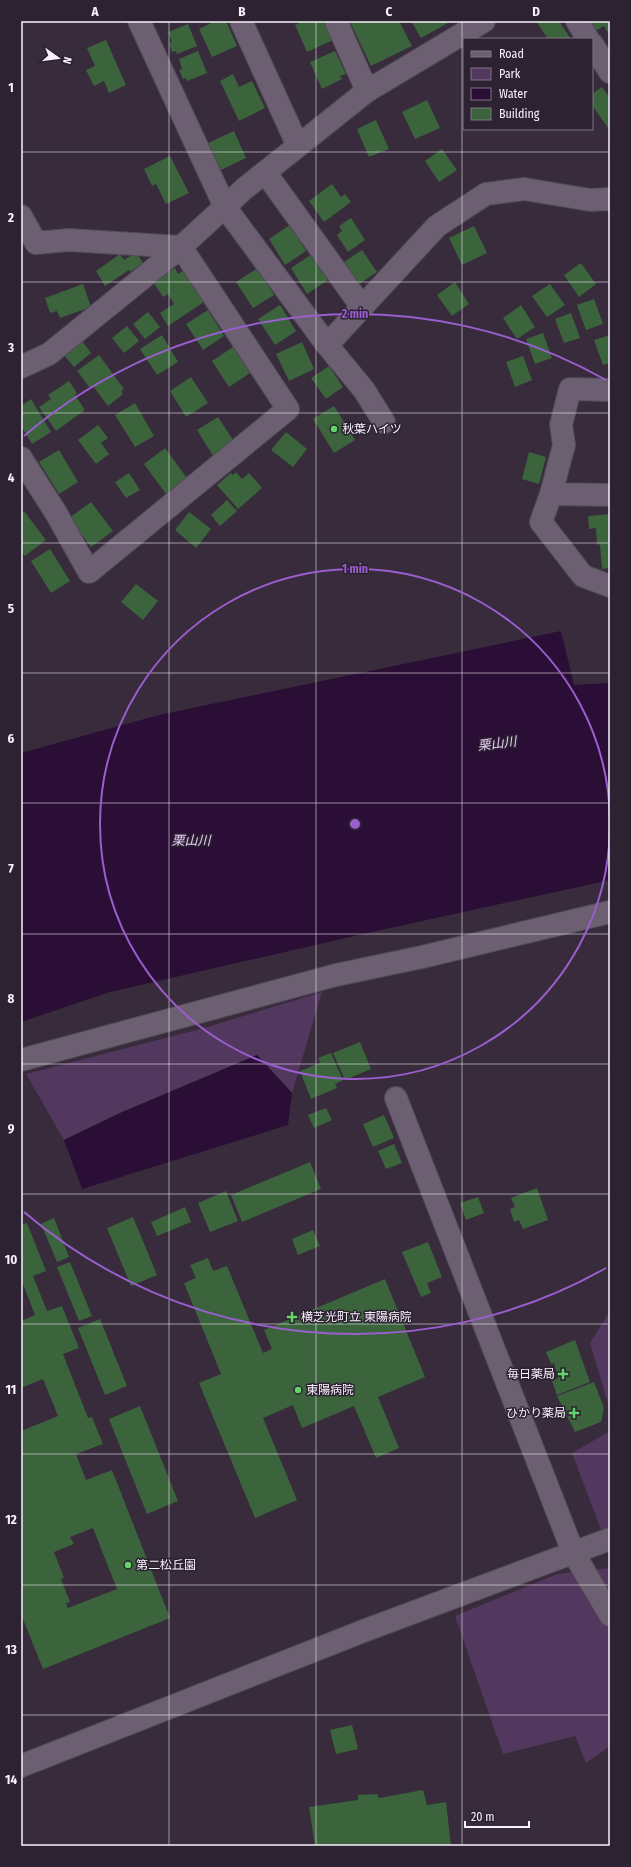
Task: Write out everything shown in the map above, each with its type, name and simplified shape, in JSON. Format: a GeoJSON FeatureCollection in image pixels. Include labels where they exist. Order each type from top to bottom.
{"type":"FeatureCollection","features":[{"type":"Feature","properties":{"kind":"street"},"geometry":{"type":"LineString","coordinates":[[138,21],[225,207],[327,345],[364,390],[384,422]]}},
{"type":"Feature","properties":{"kind":"street"},"geometry":{"type":"LineString","coordinates":[[241,21],[298,146]]}},
{"type":"Feature","properties":{"kind":"street"},"geometry":{"type":"LineString","coordinates":[[336,21],[367,91]]}},
{"type":"Feature","properties":{"kind":"street"},"geometry":{"type":"LineString","coordinates":[[576,21],[587,38]]}},
{"type":"Feature","properties":{"kind":"street"},"geometry":{"type":"LineString","coordinates":[[21,367],[49,354],[181,247],[265,172],[367,91],[481,22]]}},
{"type":"Feature","properties":{"kind":"street"},"geometry":{"type":"LineString","coordinates":[[593,46],[610,72]]}},
{"type":"Feature","properties":{"kind":"street"},"geometry":{"type":"LineString","coordinates":[[265,172],[362,307]]}},
{"type":"Feature","properties":{"kind":"street"},"geometry":{"type":"LineString","coordinates":[[327,345],[438,226],[486,194],[524,189],[590,200],[610,199]]}},
{"type":"Feature","properties":{"kind":"street"},"geometry":{"type":"LineString","coordinates":[[21,216],[36,244],[69,240],[181,247]]}},
{"type":"Feature","properties":{"kind":"street"},"geometry":{"type":"LineString","coordinates":[[21,458],[56,513],[89,572],[288,409],[181,247]]}},
{"type":"Feature","properties":{"kind":"street"},"geometry":{"type":"LineString","coordinates":[[610,390],[570,388],[561,425],[564,445],[551,494],[541,522],[583,576],[610,586]]}},
{"type":"Feature","properties":{"kind":"street"},"geometry":{"type":"LineString","coordinates":[[551,494],[610,495]]}},
{"type":"Feature","properties":{"kind":"street"},"geometry":{"type":"LineString","coordinates":[[21,1060],[336,975],[422,957],[610,912]]}},
{"type":"Feature","properties":{"kind":"street"},"geometry":{"type":"LineString","coordinates":[[396,1098],[573,1552],[610,1615]]}},
{"type":"Feature","properties":{"kind":"street"},"geometry":{"type":"LineString","coordinates":[[21,1766],[366,1630],[610,1539]]}},
{"type":"Feature","properties":{"kind":"green space"},"geometry":{"type":"Polygon","coordinates":[[[322,992],[292,1093],[257,1055],[120,1113],[64,1140],[26,1074],[204,1028],[322,992]]]}},
{"type":"Feature","properties":{"kind":"green space"},"geometry":{"type":"Polygon","coordinates":[[[610,1311],[610,1410],[590,1343],[610,1311]]]}},
{"type":"Feature","properties":{"kind":"green space"},"geometry":{"type":"Polygon","coordinates":[[[610,1431],[610,1554],[572,1453],[610,1431]]]}},
{"type":"Feature","properties":{"kind":"green space"},"geometry":{"type":"Polygon","coordinates":[[[610,1568],[610,1746],[586,1763],[575,1736],[503,1754],[455,1616],[557,1574],[610,1568]]]}},
{"type":"Feature","properties":{"kind":"water","name":"栗山川"},"geometry":{"type":"Polygon","coordinates":[[[561,631],[574,685],[610,683],[610,880],[363,934],[110,992],[21,1022],[21,753],[159,715],[561,631]]]}},
{"type":"Feature","properties":{"kind":"water"},"geometry":{"type":"Polygon","coordinates":[[[257,1055],[292,1093],[288,1125],[82,1189],[64,1140],[120,1113],[257,1055]]]}},
{"type":"Feature","properties":{"kind":"building"},"geometry":{"type":"Polygon","coordinates":[[[215,21],[226,21],[237,46],[212,57],[199,29],[215,21]]]}},
{"type":"Feature","properties":{"kind":"building"},"geometry":{"type":"Polygon","coordinates":[[[303,21],[324,21],[333,40],[307,52],[295,25],[303,21]]]}},
{"type":"Feature","properties":{"kind":"building"},"geometry":{"type":"Polygon","coordinates":[[[399,21],[412,46],[371,66],[350,22],[399,21]]]}},
{"type":"Feature","properties":{"kind":"building"},"geometry":{"type":"Polygon","coordinates":[[[411,21],[447,21],[448,23],[421,38],[411,21]]]}},
{"type":"Feature","properties":{"kind":"building"},"geometry":{"type":"Polygon","coordinates":[[[536,21],[559,21],[570,38],[547,38],[536,21]]]}},
{"type":"Feature","properties":{"kind":"building"},"geometry":{"type":"Polygon","coordinates":[[[593,21],[610,21],[610,36],[604,26],[592,33],[588,24],[593,21]]]}},
{"type":"Feature","properties":{"kind":"building"},"geometry":{"type":"Polygon","coordinates":[[[188,24],[197,46],[177,54],[176,51],[172,52],[169,43],[172,42],[168,32],[188,24]]]}},
{"type":"Feature","properties":{"kind":"building"},"geometry":{"type":"Polygon","coordinates":[[[106,40],[126,85],[109,93],[104,81],[94,86],[86,70],[95,66],[87,48],[106,40]]]}},
{"type":"Feature","properties":{"kind":"building"},"geometry":{"type":"Polygon","coordinates":[[[198,51],[207,73],[187,81],[186,78],[183,79],[179,70],[182,69],[179,59],[198,51]]]}},
{"type":"Feature","properties":{"kind":"building"},"geometry":{"type":"Polygon","coordinates":[[[335,51],[346,74],[340,76],[342,79],[322,89],[310,62],[335,51]]]}},
{"type":"Feature","properties":{"kind":"building"},"geometry":{"type":"Polygon","coordinates":[[[233,74],[239,87],[252,81],[265,108],[239,121],[220,81],[233,74]]]}},
{"type":"Feature","properties":{"kind":"building"},"geometry":{"type":"Polygon","coordinates":[[[602,87],[610,98],[610,131],[593,106],[593,93],[602,87]]]}},
{"type":"Feature","properties":{"kind":"building"},"geometry":{"type":"Polygon","coordinates":[[[427,100],[440,128],[415,139],[402,112],[427,100]]]}},
{"type":"Feature","properties":{"kind":"building"},"geometry":{"type":"Polygon","coordinates":[[[376,120],[389,149],[369,157],[357,129],[376,120]]]}},
{"type":"Feature","properties":{"kind":"building"},"geometry":{"type":"Polygon","coordinates":[[[234,131],[246,158],[221,170],[208,143],[234,131]]]}},
{"type":"Feature","properties":{"kind":"building"},"geometry":{"type":"Polygon","coordinates":[[[442,149],[457,170],[439,182],[425,161],[442,149]]]}},
{"type":"Feature","properties":{"kind":"building"},"geometry":{"type":"Polygon","coordinates":[[[170,156],[189,193],[166,204],[156,184],[152,186],[144,169],[170,156]]]}},
{"type":"Feature","properties":{"kind":"building"},"geometry":{"type":"Polygon","coordinates":[[[332,184],[341,197],[345,194],[351,202],[324,222],[309,201],[332,184]]]}},
{"type":"Feature","properties":{"kind":"building"},"geometry":{"type":"Polygon","coordinates":[[[351,218],[365,240],[348,252],[337,235],[342,231],[339,226],[351,218]]]}},
{"type":"Feature","properties":{"kind":"building"},"geometry":{"type":"Polygon","coordinates":[[[290,225],[306,251],[285,265],[269,239],[290,225]]]}},
{"type":"Feature","properties":{"kind":"building"},"geometry":{"type":"Polygon","coordinates":[[[474,226],[487,253],[462,265],[449,238],[474,226]]]}},
{"type":"Feature","properties":{"kind":"building"},"geometry":{"type":"Polygon","coordinates":[[[362,250],[377,272],[359,284],[344,262],[362,250]]]}},
{"type":"Feature","properties":{"kind":"building"},"geometry":{"type":"Polygon","coordinates":[[[136,252],[143,263],[130,272],[129,270],[105,286],[96,271],[120,254],[124,260],[136,252]]]}},
{"type":"Feature","properties":{"kind":"building"},"geometry":{"type":"Polygon","coordinates":[[[312,254],[328,280],[307,294],[291,268],[312,254]]]}},
{"type":"Feature","properties":{"kind":"building"},"geometry":{"type":"Polygon","coordinates":[[[581,263],[596,284],[579,297],[564,275],[581,263]]]}},
{"type":"Feature","properties":{"kind":"building"},"geometry":{"type":"Polygon","coordinates":[[[175,268],[178,274],[184,270],[204,302],[168,326],[160,313],[174,304],[168,294],[163,297],[153,282],[175,268]]]}},
{"type":"Feature","properties":{"kind":"building"},"geometry":{"type":"Polygon","coordinates":[[[258,268],[274,295],[253,308],[236,282],[258,268]]]}},
{"type":"Feature","properties":{"kind":"building"},"geometry":{"type":"Polygon","coordinates":[[[455,282],[469,304],[452,316],[437,295],[455,282]]]}},
{"type":"Feature","properties":{"kind":"building"},"geometry":{"type":"Polygon","coordinates":[[[83,284],[91,307],[60,318],[57,311],[50,313],[45,298],[83,284]]]}},
{"type":"Feature","properties":{"kind":"building"},"geometry":{"type":"Polygon","coordinates":[[[550,284],[565,305],[547,317],[532,296],[550,284]]]}},
{"type":"Feature","properties":{"kind":"building"},"geometry":{"type":"Polygon","coordinates":[[[594,299],[603,324],[586,330],[577,305],[594,299]]]}},
{"type":"Feature","properties":{"kind":"building"},"geometry":{"type":"Polygon","coordinates":[[[280,305],[296,331],[275,345],[258,319],[280,305]]]}},
{"type":"Feature","properties":{"kind":"building"},"geometry":{"type":"Polygon","coordinates":[[[521,305],[535,327],[517,339],[503,318],[521,305]]]}},
{"type":"Feature","properties":{"kind":"building"},"geometry":{"type":"Polygon","coordinates":[[[208,310],[224,336],[203,350],[186,324],[208,310]]]}},
{"type":"Feature","properties":{"kind":"building"},"geometry":{"type":"Polygon","coordinates":[[[148,312],[160,327],[145,339],[133,324],[148,312]]]}},
{"type":"Feature","properties":{"kind":"building"},"geometry":{"type":"Polygon","coordinates":[[[571,313],[580,338],[564,343],[555,319],[571,313]]]}},
{"type":"Feature","properties":{"kind":"building"},"geometry":{"type":"Polygon","coordinates":[[[127,326],[139,341],[124,353],[112,338],[127,326]]]}},
{"type":"Feature","properties":{"kind":"building"},"geometry":{"type":"Polygon","coordinates":[[[543,333],[552,358],[535,364],[526,339],[543,333]]]}},
{"type":"Feature","properties":{"kind":"building"},"geometry":{"type":"Polygon","coordinates":[[[162,335],[178,362],[157,375],[140,349],[162,335]]]}},
{"type":"Feature","properties":{"kind":"building"},"geometry":{"type":"Polygon","coordinates":[[[610,335],[610,363],[603,365],[594,340],[610,335]]]}},
{"type":"Feature","properties":{"kind":"building"},"geometry":{"type":"Polygon","coordinates":[[[82,341],[91,353],[74,367],[64,355],[82,341]]]}},
{"type":"Feature","properties":{"kind":"building"},"geometry":{"type":"Polygon","coordinates":[[[302,342],[314,369],[289,381],[276,354],[302,342]]]}},
{"type":"Feature","properties":{"kind":"building"},"geometry":{"type":"Polygon","coordinates":[[[233,347],[250,373],[229,387],[212,361],[233,347]]]}},
{"type":"Feature","properties":{"kind":"building"},"geometry":{"type":"Polygon","coordinates":[[[99,355],[124,389],[121,391],[123,394],[108,406],[93,386],[90,388],[77,371],[99,355]]]}},
{"type":"Feature","properties":{"kind":"building"},"geometry":{"type":"Polygon","coordinates":[[[523,356],[532,380],[515,387],[506,362],[523,356]]]}},
{"type":"Feature","properties":{"kind":"building"},"geometry":{"type":"Polygon","coordinates":[[[329,366],[343,387],[326,399],[311,378],[329,366]]]}},
{"type":"Feature","properties":{"kind":"building"},"geometry":{"type":"Polygon","coordinates":[[[191,377],[208,403],[186,417],[170,391],[191,377]]]}},
{"type":"Feature","properties":{"kind":"building"},"geometry":{"type":"Polygon","coordinates":[[[69,381],[77,393],[75,395],[85,410],[56,431],[39,407],[51,399],[48,395],[69,381]]]}},
{"type":"Feature","properties":{"kind":"building"},"geometry":{"type":"Polygon","coordinates":[[[31,399],[51,432],[32,444],[21,426],[21,406],[31,399]]]}},
{"type":"Feature","properties":{"kind":"building"},"geometry":{"type":"Polygon","coordinates":[[[135,403],[154,436],[135,447],[115,415],[135,403]]]}},
{"type":"Feature","properties":{"kind":"building","name":"秋葉ハイツ"},"geometry":{"type":"Polygon","coordinates":[[[334,406],[355,440],[334,453],[313,419],[334,406]]]}},
{"type":"Feature","properties":{"kind":"building"},"geometry":{"type":"Polygon","coordinates":[[[218,417],[235,443],[213,456],[197,430],[218,417]]]}},
{"type":"Feature","properties":{"kind":"building"},"geometry":{"type":"Polygon","coordinates":[[[98,425],[108,438],[101,443],[109,454],[96,464],[78,440],[98,425]]]}},
{"type":"Feature","properties":{"kind":"building"},"geometry":{"type":"Polygon","coordinates":[[[286,432],[307,449],[293,467],[271,450],[286,432]]]}},
{"type":"Feature","properties":{"kind":"building"},"geometry":{"type":"Polygon","coordinates":[[[165,448],[187,478],[166,494],[144,464],[165,448]]]}},
{"type":"Feature","properties":{"kind":"building"},"geometry":{"type":"Polygon","coordinates":[[[59,450],[78,482],[59,494],[39,462],[59,450]]]}},
{"type":"Feature","properties":{"kind":"building"},"geometry":{"type":"Polygon","coordinates":[[[529,452],[546,457],[539,484],[522,479],[529,452]]]}},
{"type":"Feature","properties":{"kind":"building"},"geometry":{"type":"Polygon","coordinates":[[[236,472],[242,479],[249,473],[262,488],[238,509],[217,485],[231,473],[233,475],[236,472]]]}},
{"type":"Feature","properties":{"kind":"building"},"geometry":{"type":"Polygon","coordinates":[[[129,473],[140,490],[126,498],[115,482],[129,473]]]}},
{"type":"Feature","properties":{"kind":"building"},"geometry":{"type":"Polygon","coordinates":[[[227,500],[237,511],[220,526],[211,515],[227,500]]]}},
{"type":"Feature","properties":{"kind":"building"},"geometry":{"type":"Polygon","coordinates":[[[91,502],[113,531],[91,547],[69,518],[91,502]]]}},
{"type":"Feature","properties":{"kind":"building"},"geometry":{"type":"Polygon","coordinates":[[[24,511],[46,540],[25,556],[21,551],[21,513],[24,511]]]}},
{"type":"Feature","properties":{"kind":"building"},"geometry":{"type":"Polygon","coordinates":[[[189,512],[211,529],[196,548],[175,530],[189,512]]]}},
{"type":"Feature","properties":{"kind":"building"},"geometry":{"type":"Polygon","coordinates":[[[610,514],[610,568],[602,569],[600,544],[597,545],[596,528],[589,529],[588,516],[610,514]]]}},
{"type":"Feature","properties":{"kind":"building"},"geometry":{"type":"Polygon","coordinates":[[[50,549],[70,581],[51,593],[31,561],[50,549]]]}},
{"type":"Feature","properties":{"kind":"building"},"geometry":{"type":"Polygon","coordinates":[[[136,584],[158,601],[143,620],[121,602],[136,584]]]}},
{"type":"Feature","properties":{"kind":"building"},"geometry":{"type":"Polygon","coordinates":[[[360,1042],[371,1069],[345,1080],[333,1053],[360,1042]]]}},
{"type":"Feature","properties":{"kind":"building"},"geometry":{"type":"Polygon","coordinates":[[[331,1053],[343,1080],[335,1084],[337,1088],[311,1099],[300,1071],[320,1063],[318,1058],[331,1053]]]}},
{"type":"Feature","properties":{"kind":"building"},"geometry":{"type":"Polygon","coordinates":[[[326,1108],[332,1120],[314,1128],[308,1115],[326,1108]]]}},
{"type":"Feature","properties":{"kind":"building"},"geometry":{"type":"Polygon","coordinates":[[[384,1115],[394,1138],[373,1147],[363,1124],[384,1115]]]}},
{"type":"Feature","properties":{"kind":"building"},"geometry":{"type":"Polygon","coordinates":[[[394,1144],[402,1163],[386,1169],[378,1151],[394,1144]]]}},
{"type":"Feature","properties":{"kind":"building"},"geometry":{"type":"Polygon","coordinates":[[[310,1162],[321,1189],[242,1222],[231,1195],[310,1162]]]}},
{"type":"Feature","properties":{"kind":"building"},"geometry":{"type":"Polygon","coordinates":[[[537,1188],[548,1220],[523,1229],[519,1220],[514,1222],[510,1209],[515,1207],[511,1198],[537,1188]]]}},
{"type":"Feature","properties":{"kind":"building"},"geometry":{"type":"Polygon","coordinates":[[[226,1191],[238,1221],[210,1232],[198,1203],[226,1191]]]}},
{"type":"Feature","properties":{"kind":"building"},"geometry":{"type":"Polygon","coordinates":[[[478,1197],[484,1213],[466,1220],[460,1203],[478,1197]]]}},
{"type":"Feature","properties":{"kind":"building"},"geometry":{"type":"Polygon","coordinates":[[[185,1207],[191,1222],[157,1236],[151,1222],[185,1207]]]}},
{"type":"Feature","properties":{"kind":"building"},"geometry":{"type":"Polygon","coordinates":[[[133,1217],[157,1275],[131,1286],[107,1228],[133,1217]]]}},
{"type":"Feature","properties":{"kind":"building"},"geometry":{"type":"Polygon","coordinates":[[[54,1218],[69,1257],[57,1262],[41,1224],[54,1218]]]}},
{"type":"Feature","properties":{"kind":"building","name":"第二松丘園"},"geometry":{"type":"Polygon","coordinates":[[[27,1223],[46,1271],[33,1276],[47,1311],[62,1306],[79,1348],[63,1354],[88,1418],[92,1417],[103,1444],[76,1454],[86,1480],[112,1470],[170,1618],[43,1669],[21,1614],[21,1431],[58,1416],[43,1379],[21,1388],[21,1321],[35,1315],[21,1279],[21,1225],[27,1223]],[[93,1528],[70,1537],[74,1544],[54,1552],[64,1578],[61,1579],[70,1602],[66,1603],[68,1608],[117,1589],[93,1528]]]}},
{"type":"Feature","properties":{"kind":"building"},"geometry":{"type":"Polygon","coordinates":[[[313,1230],[320,1246],[298,1255],[292,1239],[313,1230]]]}},
{"type":"Feature","properties":{"kind":"building"},"geometry":{"type":"Polygon","coordinates":[[[428,1242],[442,1277],[427,1283],[431,1293],[421,1297],[402,1252],[428,1242]]]}},
{"type":"Feature","properties":{"kind":"building","name":"東陽病院"},"geometry":{"type":"Polygon","coordinates":[[[208,1258],[213,1271],[227,1266],[263,1353],[272,1349],[264,1330],[385,1279],[425,1377],[378,1397],[399,1448],[376,1458],[354,1406],[302,1428],[293,1405],[263,1418],[297,1500],[255,1518],[199,1383],[221,1374],[184,1283],[196,1278],[190,1265],[208,1258]]]}},
{"type":"Feature","properties":{"kind":"building"},"geometry":{"type":"Polygon","coordinates":[[[70,1262],[92,1316],[79,1321],[57,1267],[70,1262]]]}},
{"type":"Feature","properties":{"kind":"building"},"geometry":{"type":"Polygon","coordinates":[[[100,1319],[127,1386],[105,1395],[78,1328],[100,1319]]]}},
{"type":"Feature","properties":{"kind":"building"},"geometry":{"type":"Polygon","coordinates":[[[575,1340],[590,1382],[557,1395],[552,1381],[558,1378],[554,1363],[551,1364],[546,1352],[575,1340]]]}},
{"type":"Feature","properties":{"kind":"building"},"geometry":{"type":"Polygon","coordinates":[[[594,1382],[604,1408],[601,1422],[575,1432],[557,1396],[594,1382]]]}},
{"type":"Feature","properties":{"kind":"building"},"geometry":{"type":"Polygon","coordinates":[[[140,1406],[178,1501],[147,1514],[109,1419],[140,1406]]]}},
{"type":"Feature","properties":{"kind":"building"},"geometry":{"type":"Polygon","coordinates":[[[352,1725],[358,1749],[336,1754],[330,1730],[352,1725]]]}},
{"type":"Feature","properties":{"kind":"building"},"geometry":{"type":"Polygon","coordinates":[[[423,1790],[427,1805],[446,1802],[451,1846],[315,1846],[309,1807],[358,1800],[358,1795],[377,1794],[379,1798],[423,1790]]]}},
{"type":"Feature","properties":{"kind":"place","name":"秋葉ハイツ"},"geometry":{"type":"Point","coordinates":[334,429]}},
{"type":"Feature","properties":{"kind":"place","name":"横芝光町立 東陽病院"},"geometry":{"type":"Point","coordinates":[292,1317]}},
{"type":"Feature","properties":{"kind":"place","name":"毎日薬局"},"geometry":{"type":"Point","coordinates":[563,1374]}},
{"type":"Feature","properties":{"kind":"place","name":"東陽病院"},"geometry":{"type":"Point","coordinates":[298,1390]}},
{"type":"Feature","properties":{"kind":"place","name":"ひかり薬局"},"geometry":{"type":"Point","coordinates":[574,1413]}},
{"type":"Feature","properties":{"kind":"place","name":"第二松丘園"},"geometry":{"type":"Point","coordinates":[128,1565]}}]}
